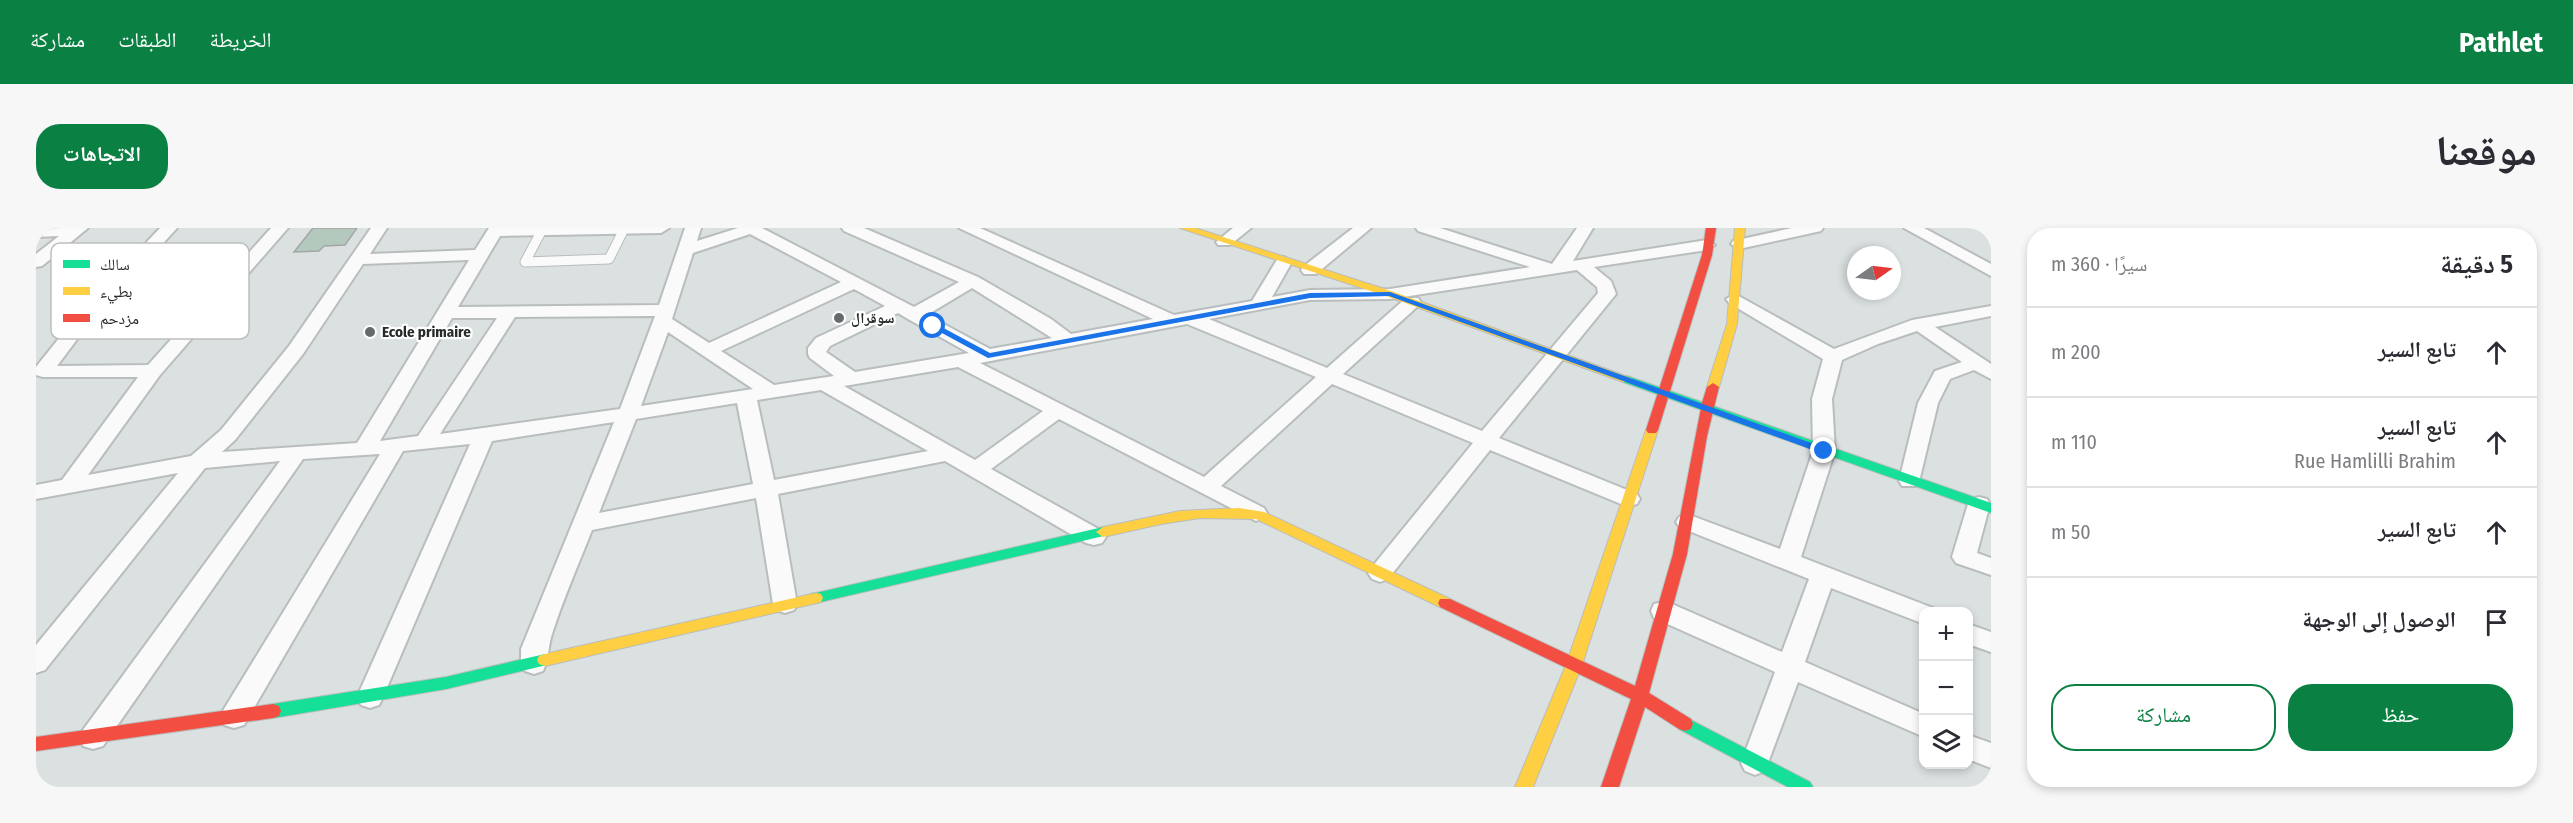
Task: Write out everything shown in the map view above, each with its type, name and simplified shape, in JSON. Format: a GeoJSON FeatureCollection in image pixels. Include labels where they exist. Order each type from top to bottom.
{"type":"FeatureCollection","features":[{"type":"Feature","properties":{"kind":"street"},"geometry":{"type":"LineString","coordinates":[[155,243],[169,228]]}},
{"type":"Feature","properties":{"kind":"street"},"geometry":{"type":"LineString","coordinates":[[249,263],[280,228]]}},
{"type":"Feature","properties":{"kind":"street"},"geometry":{"type":"LineString","coordinates":[[36,663],[198,462],[228,435],[296,350],[379,228]]}},
{"type":"Feature","properties":{"kind":"street"},"geometry":{"type":"LineString","coordinates":[[364,449],[496,230],[661,228]]}},
{"type":"Feature","properties":{"kind":"street"},"geometry":{"type":"LineString","coordinates":[[534,664],[534,649],[541,628],[665,316],[693,228]]}},
{"type":"Feature","properties":{"kind":"street"},"geometry":{"type":"LineString","coordinates":[[688,249],[753,228],[988,356]]}},
{"type":"Feature","properties":{"kind":"street"},"geometry":{"type":"LineString","coordinates":[[850,228],[972,281],[1045,323],[1067,340]]}},
{"type":"Feature","properties":{"kind":"street"},"geometry":{"type":"LineString","coordinates":[[967,228],[1180,319],[1330,376],[1629,499]]}},
{"type":"Feature","properties":{"kind":"street"},"geometry":{"type":"LineString","coordinates":[[1185,228],[1390,294],[1664,394],[1985,506],[1964,557],[1991,567]]}},
{"type":"Feature","properties":{"kind":"street"},"geometry":{"type":"LineString","coordinates":[[1224,242],[1244,228]]}},
{"type":"Feature","properties":{"kind":"street"},"geometry":{"type":"LineString","coordinates":[[1310,270],[1363,228]]}},
{"type":"Feature","properties":{"kind":"street"},"geometry":{"type":"LineString","coordinates":[[1380,573],[1555,354],[1607,294],[1605,285],[1564,267],[1424,228]]}},
{"type":"Feature","properties":{"kind":"street"},"geometry":{"type":"LineString","coordinates":[[1564,267],[1585,228]]}},
{"type":"Feature","properties":{"kind":"street"},"geometry":{"type":"LineString","coordinates":[[36,492],[198,462],[244,456],[395,447],[626,415],[988,356],[1258,303],[1341,293],[1390,294],[1564,267],[1724,247],[1815,228]]}},
{"type":"Feature","properties":{"kind":"street"},"geometry":{"type":"LineString","coordinates":[[1912,228],[1991,271]]}},
{"type":"Feature","properties":{"kind":"street"},"geometry":{"type":"LineString","coordinates":[[36,232],[78,230]]}},
{"type":"Feature","properties":{"kind":"street"},"geometry":{"type":"LineString","coordinates":[[60,243],[78,230]]}},
{"type":"Feature","properties":{"kind":"street"},"geometry":{"type":"LineString","coordinates":[[1611,787],[1641,696],[1687,522],[1706,408],[1732,324],[1735,299],[1724,247]]}},
{"type":"Feature","properties":{"kind":"street"},"geometry":{"type":"LineString","coordinates":[[1525,786],[1574,665],[1664,394],[1724,247]]}},
{"type":"Feature","properties":{"kind":"street"},"geometry":{"type":"LineString","coordinates":[[37,260],[51,250]]}},
{"type":"Feature","properties":{"kind":"street"},"geometry":{"type":"LineString","coordinates":[[359,259],[481,255]]}},
{"type":"Feature","properties":{"kind":"street"},"geometry":{"type":"LineString","coordinates":[[1258,303],[1274,283],[1284,261]]}},
{"type":"Feature","properties":{"kind":"street"},"geometry":{"type":"LineString","coordinates":[[851,379],[817,354],[817,348],[823,342],[906,310],[972,281]]}},
{"type":"Feature","properties":{"kind":"street"},"geometry":{"type":"LineString","coordinates":[[710,350],[855,282]]}},
{"type":"Feature","properties":{"kind":"street"},"geometry":{"type":"LineString","coordinates":[[1735,299],[1833,357]]}},
{"type":"Feature","properties":{"kind":"street"},"geometry":{"type":"LineString","coordinates":[[1206,488],[1412,302]]}},
{"type":"Feature","properties":{"kind":"street"},"geometry":{"type":"LineString","coordinates":[[1788,561],[1824,451],[1822,399],[1833,357],[1866,340],[1918,324],[1991,311]]}},
{"type":"Feature","properties":{"kind":"street"},"geometry":{"type":"LineString","coordinates":[[446,313],[510,312],[665,316],[771,392]]}},
{"type":"Feature","properties":{"kind":"street"},"geometry":{"type":"LineString","coordinates":[[424,443],[510,312]]}},
{"type":"Feature","properties":{"kind":"street"},"geometry":{"type":"LineString","coordinates":[[1918,324],[1982,368]]}},
{"type":"Feature","properties":{"kind":"street"},"geometry":{"type":"LineString","coordinates":[[68,339],[43,370],[47,373],[153,371]]}},
{"type":"Feature","properties":{"kind":"street"},"geometry":{"type":"LineString","coordinates":[[69,486],[153,371],[181,339]]}},
{"type":"Feature","properties":{"kind":"street"},"geometry":{"type":"LineString","coordinates":[[962,360],[1259,515],[1641,696],[1688,726],[1804,787]]}},
{"type":"Feature","properties":{"kind":"street"},"geometry":{"type":"LineString","coordinates":[[1910,481],[1928,404],[1942,375],[1982,368]]}},
{"type":"Feature","properties":{"kind":"street"},"geometry":{"type":"LineString","coordinates":[[824,384],[1094,537]]}},
{"type":"Feature","properties":{"kind":"street"},"geometry":{"type":"LineString","coordinates":[[746,396],[785,604]]}},
{"type":"Feature","properties":{"kind":"street"},"geometry":{"type":"LineString","coordinates":[[976,470],[1058,410]]}},
{"type":"Feature","properties":{"kind":"street"},"geometry":{"type":"LineString","coordinates":[[370,697],[484,436]]}},
{"type":"Feature","properties":{"kind":"street"},"geometry":{"type":"LineString","coordinates":[[234,717],[395,447]]}},
{"type":"Feature","properties":{"kind":"street"},"geometry":{"type":"LineString","coordinates":[[93,738],[297,453]]}},
{"type":"Feature","properties":{"kind":"street"},"geometry":{"type":"LineString","coordinates":[[583,524],[949,454]]}},
{"type":"Feature","properties":{"kind":"street"},"geometry":{"type":"LineString","coordinates":[[36,744],[93,738],[370,697],[534,664],[785,604],[1210,510],[1230,510],[1259,515]]}},
{"type":"Feature","properties":{"kind":"street"},"geometry":{"type":"LineString","coordinates":[[1687,522],[1919,613]]}},
{"type":"Feature","properties":{"kind":"street"},"geometry":{"type":"LineString","coordinates":[[1755,763],[1823,575]]}},
{"type":"Feature","properties":{"kind":"street"},"geometry":{"type":"LineString","coordinates":[[1663,611],[1919,724]]}},
{"type":"Feature","properties":{"kind":"street"},"geometry":{"type":"LineString","coordinates":[[1973,635],[1991,642]]}},
{"type":"Feature","properties":{"kind":"street"},"geometry":{"type":"LineString","coordinates":[[1973,748],[1991,756]]}},
{"type":"Feature","properties":{"kind":"lane"},"geometry":{"type":"LineString","coordinates":[[542,230],[525,262],[609,259],[624,229]]}},
{"type":"Feature","properties":{"kind":"building"},"geometry":{"type":"Polygon","coordinates":[[[313,228],[357,228],[345,245],[324,246],[319,251],[294,252],[313,228]]]}},
{"type":"Feature","properties":{"kind":"traffic: fast"},"geometry":{"type":"LineString","coordinates":[[1627,380],[1991,508]]}},
{"type":"Feature","properties":{"kind":"traffic: fast"},"geometry":{"type":"LineString","coordinates":[[816,598],[1103,532]]}},
{"type":"Feature","properties":{"kind":"traffic: fast"},"geometry":{"type":"LineString","coordinates":[[273,711],[446,683],[545,660]]}},
{"type":"Feature","properties":{"kind":"traffic: fast"},"geometry":{"type":"LineString","coordinates":[[1685,724],[1804,787]]}},
{"type":"Feature","properties":{"kind":"traffic: slow"},"geometry":{"type":"LineString","coordinates":[[1185,228],[1390,294],[1627,380]]}},
{"type":"Feature","properties":{"kind":"traffic: slow"},"geometry":{"type":"LineString","coordinates":[[1713,387],[1732,324],[1740,228]]}},
{"type":"Feature","properties":{"kind":"traffic: slow"},"geometry":{"type":"LineString","coordinates":[[1524,787],[1574,665],[1652,430]]}},
{"type":"Feature","properties":{"kind":"traffic: slow"},"geometry":{"type":"LineString","coordinates":[[1103,532],[1200,513],[1259,515],[1445,603]]}},
{"type":"Feature","properties":{"kind":"traffic: slow"},"geometry":{"type":"LineString","coordinates":[[545,660],[816,598]]}},
{"type":"Feature","properties":{"kind":"traffic: jam"},"geometry":{"type":"LineString","coordinates":[[1652,430],[1707,255],[1711,228]]}},
{"type":"Feature","properties":{"kind":"traffic: jam"},"geometry":{"type":"LineString","coordinates":[[1610,787],[1643,689],[1672,588],[1687,521],[1704,420],[1713,387]]}},
{"type":"Feature","properties":{"kind":"traffic: jam"},"geometry":{"type":"LineString","coordinates":[[1445,603],[1641,696],[1685,724]]}},
{"type":"Feature","properties":{"kind":"traffic: jam"},"geometry":{"type":"LineString","coordinates":[[36,744],[273,711]]}},
{"type":"Feature","properties":{"kind":"place","name":"سوقرال"},"geometry":{"type":"Point","coordinates":[839,318]}},
{"type":"Feature","properties":{"kind":"place","name":"Ecole primaire"},"geometry":{"type":"Point","coordinates":[370,332]}},
{"type":"Feature","properties":{"kind":"route"},"geometry":{"type":"LineString","coordinates":[[933,326],[988,356],[1258,303],[1310,295],[1390,294],[1824,451]]}}]}
